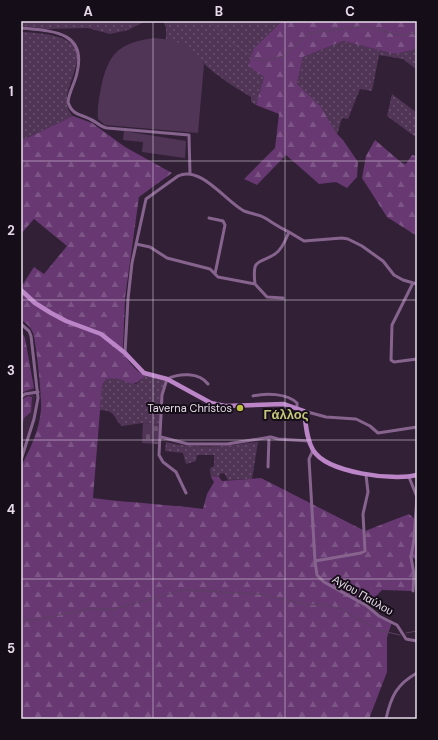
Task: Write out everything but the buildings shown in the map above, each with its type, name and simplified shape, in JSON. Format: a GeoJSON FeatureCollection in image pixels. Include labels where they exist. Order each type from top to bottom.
{"type":"FeatureCollection","features":[{"type":"Feature","properties":{"kind":"street"},"geometry":{"type":"LineString","coordinates":[[21,28],[55,32],[72,41],[76,45],[79,54],[78,66],[68,102],[75,114],[92,120],[101,127],[189,135],[190,174]]}},
{"type":"Feature","properties":{"kind":"street"},"geometry":{"type":"LineString","coordinates":[[125,353],[128,299],[136,244],[146,199],[183,173],[190,174],[214,185],[244,211],[264,217],[275,226],[289,232],[304,242],[342,238],[348,239],[362,246],[383,261],[394,275],[403,280],[417,284]]}},
{"type":"Feature","properties":{"kind":"street"},"geometry":{"type":"LineString","coordinates":[[209,218],[223,221],[226,225],[215,274]]}},
{"type":"Feature","properties":{"kind":"street"},"geometry":{"type":"LineString","coordinates":[[283,298],[266,297],[255,284],[254,274],[255,266],[261,259],[275,254],[289,232]]}},
{"type":"Feature","properties":{"kind":"street"},"geometry":{"type":"LineString","coordinates":[[136,244],[150,247],[167,258],[210,269],[218,277],[255,284]]}},
{"type":"Feature","properties":{"kind":"street"},"geometry":{"type":"LineString","coordinates":[[413,283],[392,325],[390,360],[394,362],[417,359]]}},
{"type":"Feature","properties":{"kind":"street"},"geometry":{"type":"LineString","coordinates":[[21,290],[51,313],[66,321],[101,334],[125,353],[144,373],[167,379],[195,396],[218,405],[289,405],[326,417],[337,416],[356,419],[370,426],[378,433],[417,427]]}},
{"type":"Feature","properties":{"kind":"street"},"geometry":{"type":"LineString","coordinates":[[21,324],[29,331],[31,336],[38,392],[34,419],[21,460]]}},
{"type":"Feature","properties":{"kind":"street"},"geometry":{"type":"LineString","coordinates":[[167,379],[188,374],[203,379],[208,384]]}},
{"type":"Feature","properties":{"kind":"street"},"geometry":{"type":"LineString","coordinates":[[167,379],[162,395],[161,437],[158,453],[160,459],[176,472],[186,493]]}},
{"type":"Feature","properties":{"kind":"street"},"geometry":{"type":"LineString","coordinates":[[21,397],[26,394],[38,392]]}},
{"type":"Feature","properties":{"kind":"street"},"geometry":{"type":"LineString","coordinates":[[253,396],[265,394],[290,398],[297,403],[297,408]]}},
{"type":"Feature","properties":{"kind":"street"},"geometry":{"type":"LineString","coordinates":[[304,411],[309,441],[313,450],[327,462],[344,469],[366,475],[382,477],[409,477],[417,475]]}},
{"type":"Feature","properties":{"kind":"street"},"geometry":{"type":"LineString","coordinates":[[161,437],[188,444],[204,445],[227,444],[269,437],[309,441]]}},
{"type":"Feature","properties":{"kind":"street"},"geometry":{"type":"LineString","coordinates":[[268,467],[269,437]]}},
{"type":"Feature","properties":{"kind":"street"},"geometry":{"type":"LineString","coordinates":[[313,450],[309,459],[315,561]]}},
{"type":"Feature","properties":{"kind":"street","name":"Αγίου Παύλου"},"geometry":{"type":"LineString","coordinates":[[366,475],[368,492],[363,514],[365,551],[315,561],[318,574],[324,582],[367,606],[379,616],[397,625],[406,639],[417,640]]}},
{"type":"Feature","properties":{"kind":"street"},"geometry":{"type":"LineString","coordinates":[[409,477],[417,497],[411,557],[414,574],[413,591]]}},
{"type":"Feature","properties":{"kind":"street"},"geometry":{"type":"LineString","coordinates":[[386,719],[394,694],[399,686],[417,672]]}},
{"type":"Feature","properties":{"kind":"shaded area"},"geometry":{"type":"Polygon","coordinates":[[[21,330],[25,338],[35,397],[33,419],[21,454],[21,330]]]}},
{"type":"Feature","properties":{"kind":"green space"},"geometry":{"type":"Polygon","coordinates":[[[21,21],[146,21],[128,30],[110,34],[88,28],[48,29],[21,26],[21,21]]]}},
{"type":"Feature","properties":{"kind":"green space"},"geometry":{"type":"Polygon","coordinates":[[[163,21],[282,21],[255,47],[248,66],[264,77],[256,105],[251,102],[251,97],[212,71],[188,49],[175,42],[166,40],[166,28],[163,21]]]}},
{"type":"Feature","properties":{"kind":"green space"},"geometry":{"type":"Polygon","coordinates":[[[282,21],[417,21],[417,49],[395,54],[343,41],[303,57],[297,84],[321,107],[336,133],[343,140],[358,162],[357,177],[347,188],[336,182],[319,184],[286,155],[257,185],[244,179],[275,148],[279,114],[256,105],[264,77],[248,66],[254,48],[282,21]]]}},
{"type":"Feature","properties":{"kind":"green space"},"geometry":{"type":"Polygon","coordinates":[[[21,32],[53,35],[70,42],[77,53],[76,65],[68,91],[67,104],[73,116],[25,139],[21,137],[21,32]]]}},
{"type":"Feature","properties":{"kind":"green space"},"geometry":{"type":"Polygon","coordinates":[[[154,38],[172,40],[190,48],[204,64],[198,133],[105,125],[98,119],[101,88],[107,66],[112,58],[117,52],[132,43],[154,38]]]}},
{"type":"Feature","properties":{"kind":"green space"},"geometry":{"type":"Polygon","coordinates":[[[343,41],[395,54],[417,49],[417,70],[403,59],[379,55],[372,91],[360,89],[348,119],[342,118],[337,135],[297,84],[303,57],[343,41]]]}},
{"type":"Feature","properties":{"kind":"green space"},"geometry":{"type":"Polygon","coordinates":[[[392,94],[417,113],[417,138],[387,116],[392,94]]]}},
{"type":"Feature","properties":{"kind":"green space"},"geometry":{"type":"Polygon","coordinates":[[[73,116],[92,123],[125,147],[172,173],[139,197],[125,298],[123,347],[131,364],[146,376],[133,384],[117,379],[106,379],[102,386],[93,498],[203,509],[207,494],[214,482],[211,477],[219,477],[222,481],[261,478],[365,531],[409,514],[417,521],[417,560],[412,558],[414,574],[413,591],[382,590],[367,605],[379,616],[392,622],[387,637],[387,672],[369,719],[21,719],[21,466],[37,431],[41,403],[40,382],[33,333],[28,325],[21,320],[21,295],[25,290],[21,287],[34,267],[44,274],[67,246],[34,219],[21,234],[21,137],[25,139],[73,116]]]}},
{"type":"Feature","properties":{"kind":"green space"},"geometry":{"type":"Polygon","coordinates":[[[124,131],[186,141],[185,158],[142,152],[143,142],[123,140],[124,131]]]}},
{"type":"Feature","properties":{"kind":"green space"},"geometry":{"type":"Polygon","coordinates":[[[375,140],[402,163],[406,164],[412,155],[417,156],[417,236],[387,217],[362,178],[366,156],[375,140]]]}},
{"type":"Feature","properties":{"kind":"green space"},"geometry":{"type":"Polygon","coordinates":[[[21,330],[25,338],[34,388],[21,393],[21,330]]]}},
{"type":"Feature","properties":{"kind":"green space"},"geometry":{"type":"Polygon","coordinates":[[[146,376],[165,381],[161,396],[160,425],[143,423],[122,426],[112,413],[100,410],[102,386],[106,379],[118,378],[136,384],[146,376]]]}},
{"type":"Feature","properties":{"kind":"green space"},"geometry":{"type":"Polygon","coordinates":[[[28,396],[32,397],[31,412],[24,418],[21,432],[21,400],[28,396]]]}},
{"type":"Feature","properties":{"kind":"green space"},"geometry":{"type":"Polygon","coordinates":[[[143,423],[160,425],[159,444],[142,443],[143,423]]]}},
{"type":"Feature","properties":{"kind":"green space"},"geometry":{"type":"Polygon","coordinates":[[[166,442],[201,447],[258,442],[252,479],[228,480],[224,473],[220,474],[219,477],[211,477],[210,468],[214,466],[214,455],[197,455],[196,461],[186,464],[183,453],[165,451],[166,442]]]}},
{"type":"Feature","properties":{"kind":"waterway"},"geometry":{"type":"LineString","coordinates":[[209,21],[236,46],[261,61],[284,56],[309,33],[364,26],[399,35],[417,33]]}},
{"type":"Feature","properties":{"kind":"waterway"},"geometry":{"type":"LineString","coordinates":[[21,621],[40,619],[88,609],[114,609],[184,590],[259,594],[309,605],[323,604],[341,609],[378,630],[400,635]]}},
{"type":"Feature","properties":{"kind":"waterway"},"geometry":{"type":"LineString","coordinates":[[406,633],[417,631]]}},
{"type":"Feature","properties":{"kind":"place","name":"Taverna Christos"},"geometry":{"type":"Point","coordinates":[240,408]}},
{"type":"Feature","properties":{"kind":"district","name":"Γάλλος"},"geometry":{"type":"Point","coordinates":[286,414]}}]}
